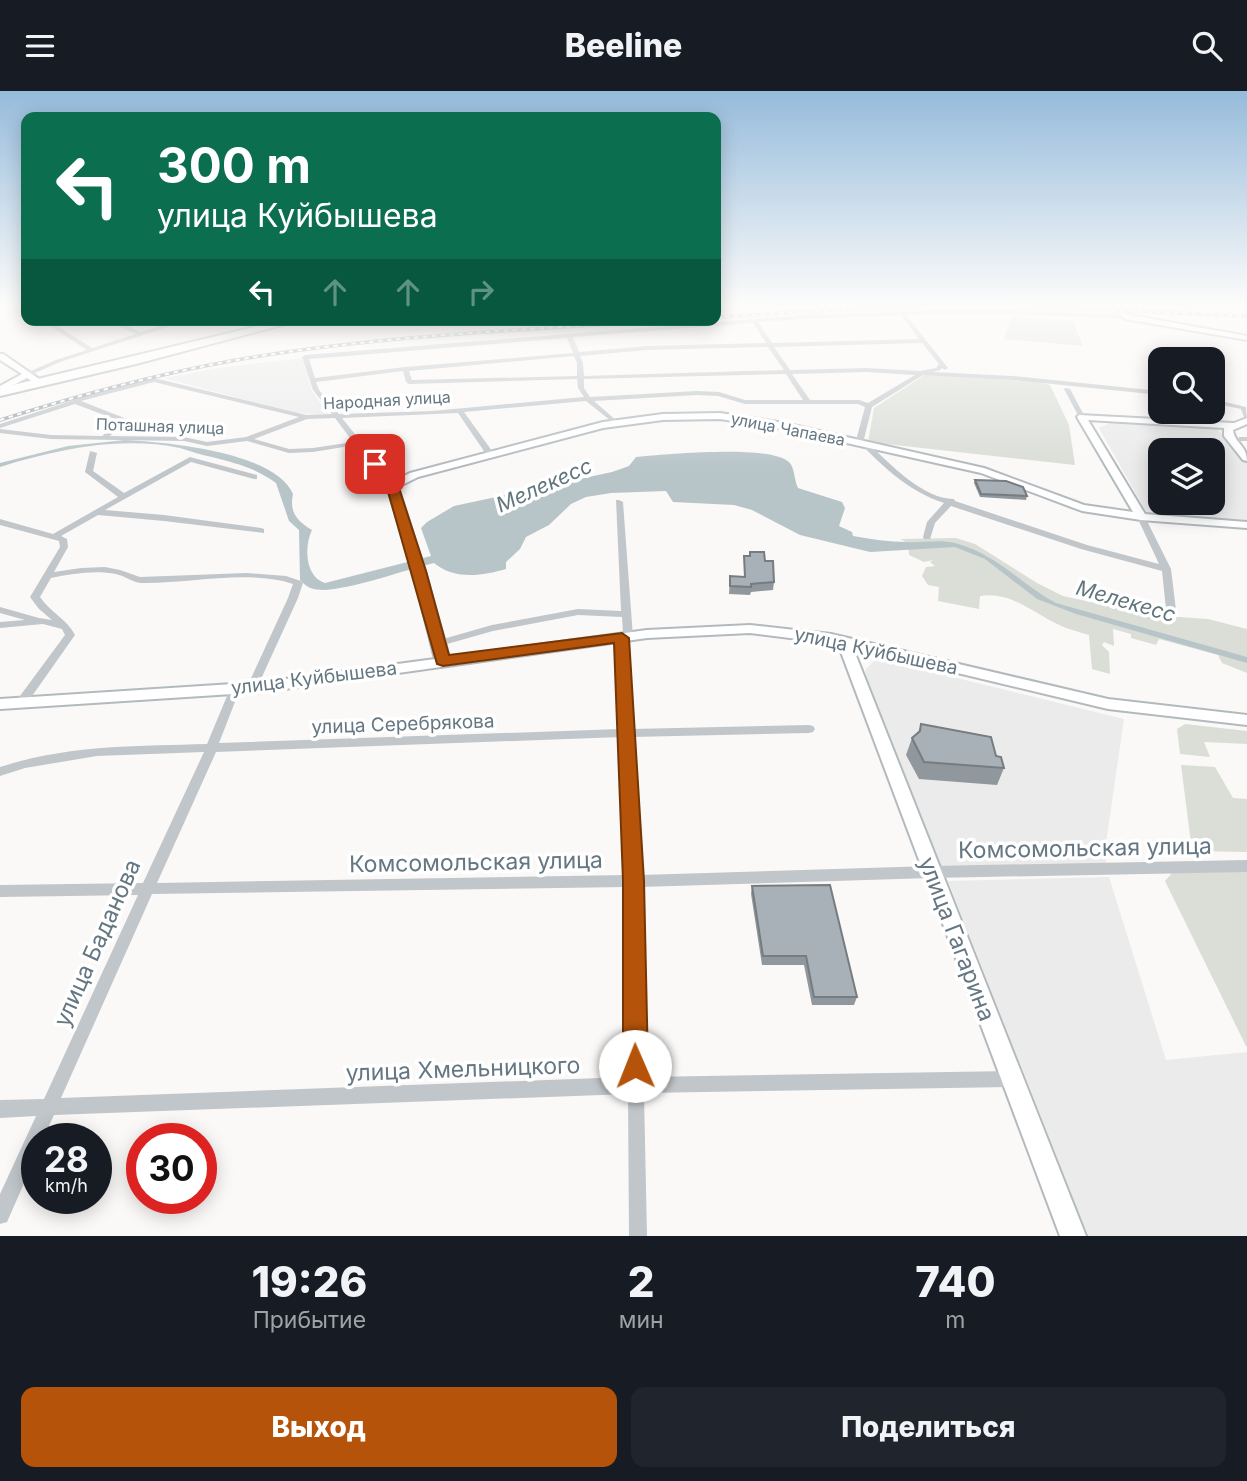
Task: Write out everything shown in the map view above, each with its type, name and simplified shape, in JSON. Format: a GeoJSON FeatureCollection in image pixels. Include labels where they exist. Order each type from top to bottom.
{"type":"FeatureCollection","features":[{"type":"Feature","properties":{"kind":"highway"},"geometry":{"type":"LineString","coordinates":[[0,390],[41,383],[136,359]]}},
{"type":"Feature","properties":{"kind":"street"},"geometry":{"type":"LineString","coordinates":[[5,359],[41,383]]}},
{"type":"Feature","properties":{"kind":"street"},"geometry":{"type":"LineString","coordinates":[[0,390],[26,375],[67,359]]}},
{"type":"Feature","properties":{"kind":"street"},"geometry":{"type":"LineString","coordinates":[[306,359],[316,390],[392,486],[440,643],[443,661]]}},
{"type":"Feature","properties":{"kind":"street"},"geometry":{"type":"LineString","coordinates":[[314,380],[507,359]]}},
{"type":"Feature","properties":{"kind":"street"},"geometry":{"type":"LineString","coordinates":[[579,359],[581,388],[589,400],[616,423]]}},
{"type":"Feature","properties":{"kind":"street"},"geometry":{"type":"LineString","coordinates":[[781,359],[808,402]]}},
{"type":"Feature","properties":{"kind":"street"},"geometry":{"type":"LineString","coordinates":[[937,359],[941,365],[967,376]]}},
{"type":"Feature","properties":{"kind":"street"},"geometry":{"type":"LineString","coordinates":[[941,365],[938,369],[923,372],[869,407],[862,444],[895,473],[927,495],[1083,547],[1166,569]]}},
{"type":"Feature","properties":{"kind":"street"},"geometry":{"type":"LineString","coordinates":[[405,369],[409,382],[789,372],[923,372],[1042,380],[1148,392]]}},
{"type":"Feature","properties":{"kind":"street","name":"Народная улица"},"geometry":{"type":"LineString","coordinates":[[77,403],[88,397],[160,380],[306,417],[460,411],[708,393],[745,402],[859,402],[869,407]]}},
{"type":"Feature","properties":{"kind":"street"},"geometry":{"type":"LineString","coordinates":[[1042,380],[1067,389],[1081,385]]}},
{"type":"Feature","properties":{"kind":"street"},"geometry":{"type":"LineString","coordinates":[[1067,389],[1141,517],[1166,569],[1171,610],[1146,616]]}},
{"type":"Feature","properties":{"kind":"street"},"geometry":{"type":"LineString","coordinates":[[0,428],[77,403],[106,411],[125,420],[104,436]]}},
{"type":"Feature","properties":{"kind":"street"},"geometry":{"type":"LineString","coordinates":[[1225,404],[1244,408],[1247,419],[1228,429],[1229,436],[1247,458]]}},
{"type":"Feature","properties":{"kind":"street"},"geometry":{"type":"LineString","coordinates":[[460,411],[491,454]]}},
{"type":"Feature","properties":{"kind":"street","name":"улица Чапаева"},"geometry":{"type":"LineString","coordinates":[[392,486],[414,475],[616,423],[689,415],[720,416],[994,474],[1082,508],[1141,517],[1247,525]]}},
{"type":"Feature","properties":{"kind":"street"},"geometry":{"type":"LineString","coordinates":[[247,439],[306,417]]}},
{"type":"Feature","properties":{"kind":"street"},"geometry":{"type":"LineString","coordinates":[[1082,417],[1148,421]]}},
{"type":"Feature","properties":{"kind":"street"},"geometry":{"type":"LineString","coordinates":[[1212,424],[1236,426]]}},
{"type":"Feature","properties":{"kind":"street"},"geometry":{"type":"LineString","coordinates":[[1236,426],[1245,441]]}},
{"type":"Feature","properties":{"kind":"street","name":"Поташная улица"},"geometry":{"type":"LineString","coordinates":[[0,428],[51,437],[184,439],[207,444],[247,439],[289,451],[358,443]]}},
{"type":"Feature","properties":{"kind":"street"},"geometry":{"type":"LineString","coordinates":[[93,453],[89,472],[122,496]]}},
{"type":"Feature","properties":{"kind":"street"},"geometry":{"type":"LineString","coordinates":[[56,535],[190,460],[254,478]]}},
{"type":"Feature","properties":{"kind":"street"},"geometry":{"type":"LineString","coordinates":[[619,502],[627,614],[626,733],[633,881],[638,1236]]}},
{"type":"Feature","properties":{"kind":"street"},"geometry":{"type":"LineString","coordinates":[[927,537],[931,522],[949,502]]}},
{"type":"Feature","properties":{"kind":"street"},"geometry":{"type":"LineString","coordinates":[[95,512],[261,531]]}},
{"type":"Feature","properties":{"kind":"street"},"geometry":{"type":"LineString","coordinates":[[0,521],[56,535],[63,539],[64,547],[35,597],[42,607],[66,627],[70,635],[21,703]]}},
{"type":"Feature","properties":{"kind":"street"},"geometry":{"type":"LineString","coordinates":[[46,576],[86,569],[128,574],[138,580],[265,577],[291,579],[298,583],[293,598],[252,687]]}},
{"type":"Feature","properties":{"kind":"street"},"geometry":{"type":"LineString","coordinates":[[0,610],[66,627]]}},
{"type":"Feature","properties":{"kind":"street"},"geometry":{"type":"LineString","coordinates":[[440,643],[492,628],[578,612],[627,614]]}},
{"type":"Feature","properties":{"kind":"street"},"geometry":{"type":"LineString","coordinates":[[0,625],[43,621]]}},
{"type":"Feature","properties":{"kind":"street","name":"улица Куйбышева"},"geometry":{"type":"LineString","coordinates":[[0,704],[235,689],[625,637],[750,629],[795,632],[844,641],[1108,704],[1247,720]]}},
{"type":"Feature","properties":{"kind":"street","name":"улица Гагарина"},"geometry":{"type":"LineString","coordinates":[[844,641],[1073,1236]]}},
{"type":"Feature","properties":{"kind":"street","name":"улица Баданова"},"geometry":{"type":"LineString","coordinates":[[0,1215],[211,749],[235,689]]}},
{"type":"Feature","properties":{"kind":"street","name":"улица Серебрякова"},"geometry":{"type":"LineString","coordinates":[[0,772],[24,764],[97,752],[809,729]]}},
{"type":"Feature","properties":{"kind":"street","name":"Комсомольская улица"},"geometry":{"type":"LineString","coordinates":[[0,891],[633,881],[931,871],[1247,866]]}},
{"type":"Feature","properties":{"kind":"street","name":"улица Хмельницкого"},"geometry":{"type":"LineString","coordinates":[[0,1109],[635,1085],[1011,1079]]}},
{"type":"Feature","properties":{"kind":"shaded area"},"geometry":{"type":"Polygon","coordinates":[[[302,359],[312,391],[329,415],[296,413],[164,378],[225,367],[302,359]]]}},
{"type":"Feature","properties":{"kind":"shaded area"},"geometry":{"type":"Polygon","coordinates":[[[926,374],[1050,385],[1069,425],[1075,465],[868,442],[874,408],[926,374]]]}},
{"type":"Feature","properties":{"kind":"shaded area"},"geometry":{"type":"Polygon","coordinates":[[[1110,423],[1216,428],[1247,461],[1247,522],[1148,515],[1099,428],[1110,423]]]}},
{"type":"Feature","properties":{"kind":"shaded area"},"geometry":{"type":"Polygon","coordinates":[[[125,440],[166,443],[218,452],[265,468],[283,480],[293,494],[292,506],[295,515],[312,530],[307,552],[310,568],[318,580],[325,583],[431,556],[421,528],[454,506],[612,472],[629,466],[636,457],[743,452],[779,457],[791,465],[798,488],[842,502],[845,508],[839,526],[852,532],[853,536],[894,541],[955,543],[995,561],[1056,603],[1247,657],[1247,663],[1076,614],[1037,599],[985,559],[955,547],[870,552],[800,535],[752,510],[734,505],[673,502],[666,491],[611,493],[586,497],[571,504],[549,525],[526,537],[520,549],[506,562],[506,569],[468,575],[450,572],[434,563],[355,585],[325,590],[310,588],[300,580],[299,530],[289,521],[276,483],[261,473],[180,448],[135,443],[89,446],[0,467],[0,463],[68,446],[125,440]]]}},
{"type":"Feature","properties":{"kind":"shaded area"},"geometry":{"type":"Polygon","coordinates":[[[956,538],[975,544],[1063,596],[1150,615],[1208,619],[1247,629],[1247,673],[1222,663],[1218,655],[1159,639],[1156,645],[1131,638],[1131,634],[1113,629],[1114,646],[1104,642],[1102,645],[1109,652],[1110,674],[1092,669],[1089,635],[1061,626],[1011,599],[980,596],[979,609],[938,601],[939,587],[928,585],[922,576],[926,567],[935,566],[930,562],[933,560],[924,562],[909,555],[908,543],[900,539],[956,538]]]}},
{"type":"Feature","properties":{"kind":"shaded area"},"geometry":{"type":"Polygon","coordinates":[[[884,660],[1124,719],[1106,843],[1106,865],[940,866],[865,678],[866,669],[874,661],[884,660]]]}},
{"type":"Feature","properties":{"kind":"shaded area"},"geometry":{"type":"Polygon","coordinates":[[[1185,724],[1247,731],[1247,744],[1204,742],[1210,757],[1180,754],[1177,729],[1185,724]]]}},
{"type":"Feature","properties":{"kind":"shaded area"},"geometry":{"type":"Polygon","coordinates":[[[1181,765],[1215,767],[1233,798],[1247,799],[1247,852],[1192,851],[1181,765]]]}},
{"type":"Feature","properties":{"kind":"shaded area"},"geometry":{"type":"Polygon","coordinates":[[[1247,871],[1246,1046],[1165,881],[1173,872],[1247,871]]]}},
{"type":"Feature","properties":{"kind":"shaded area"},"geometry":{"type":"Polygon","coordinates":[[[1109,877],[1166,1060],[1247,1052],[1247,1236],[1088,1236],[948,881],[1109,877]]]}},
{"type":"Feature","properties":{"kind":"building"},"geometry":{"type":"Polygon","coordinates":[[[975,480],[1006,481],[1023,487],[1027,496],[981,494],[975,480]]]}},
{"type":"Feature","properties":{"kind":"building"},"geometry":{"type":"Polygon","coordinates":[[[750,552],[764,552],[765,561],[773,561],[774,582],[751,584],[751,587],[730,586],[730,576],[745,577],[744,556],[750,556],[750,552]]]}},
{"type":"Feature","properties":{"kind":"building"},"geometry":{"type":"Polygon","coordinates":[[[921,724],[991,737],[996,756],[1001,757],[1004,768],[924,762],[912,738],[920,731],[921,724]]]}},
{"type":"Feature","properties":{"kind":"building"},"geometry":{"type":"Polygon","coordinates":[[[830,885],[857,997],[814,997],[806,956],[763,956],[752,886],[830,885]]]}},
{"type":"Feature","properties":{"kind":"railway"},"geometry":{"type":"LineString","coordinates":[[0,420],[144,379],[241,359]]}},
{"type":"Feature","properties":{"kind":"route"},"geometry":{"type":"LineString","coordinates":[[375,464],[393,488],[440,643],[443,661],[622,638],[633,881],[635,1066]]}},
{"type":"Feature","properties":{"kind":"water label","name":"Мелекесс"},"geometry":{"type":"Point","coordinates":[544,485]}},
{"type":"Feature","properties":{"kind":"water label","name":"Мелекесс"},"geometry":{"type":"Point","coordinates":[1126,601]}}]}
